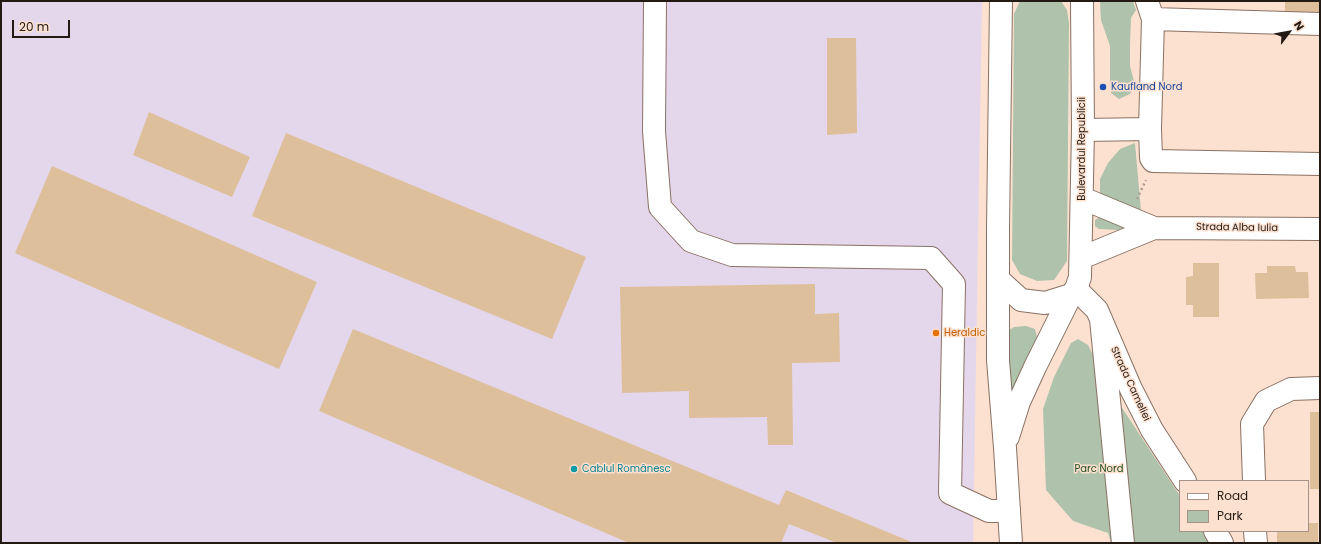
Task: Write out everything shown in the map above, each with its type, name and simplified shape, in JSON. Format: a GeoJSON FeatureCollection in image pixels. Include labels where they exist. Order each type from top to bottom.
{"type":"FeatureCollection","features":[{"type":"Feature","properties":{"kind":"main road"},"geometry":{"type":"LineString","coordinates":[[655,1],[654,131],[660,207],[691,241],[732,255],[931,258],[954,284],[950,493],[989,511],[1009,511]]}},
{"type":"Feature","properties":{"kind":"main road","name":"Bulevardul Republicii"},"geometry":{"type":"LineString","coordinates":[[1001,1],[998,360],[1005,448],[1010,543]]}},
{"type":"Feature","properties":{"kind":"main road","name":"Bulevardul Republicii"},"geometry":{"type":"LineString","coordinates":[[1005,448],[1022,395],[1080,277],[1083,130],[1082,1]]}},
{"type":"Feature","properties":{"kind":"main road"},"geometry":{"type":"LineString","coordinates":[[1320,24],[1150,10],[1150,129],[1153,161],[1320,164]]}},
{"type":"Feature","properties":{"kind":"main road"},"geometry":{"type":"LineString","coordinates":[[1083,130],[1150,129]]}},
{"type":"Feature","properties":{"kind":"main road","name":"Strada Alba Iulia"},"geometry":{"type":"LineString","coordinates":[[1082,198],[1154,228],[1320,229]]}},
{"type":"Feature","properties":{"kind":"main road","name":"Strada Alba Iulia"},"geometry":{"type":"LineString","coordinates":[[1081,258],[1154,228]]}},
{"type":"Feature","properties":{"kind":"main road"},"geometry":{"type":"LineString","coordinates":[[998,279],[1021,300],[1045,303],[1073,292]]}},
{"type":"Feature","properties":{"kind":"main road","name":"Strada Cameliei"},"geometry":{"type":"LineString","coordinates":[[1073,292],[1096,310],[1131,389],[1152,430],[1184,480]]}},
{"type":"Feature","properties":{"kind":"main road"},"geometry":{"type":"LineString","coordinates":[[1100,319],[1123,543]]}},
{"type":"Feature","properties":{"kind":"main road"},"geometry":{"type":"LineString","coordinates":[[1254,480],[1252,424],[1266,401],[1291,389],[1320,388]]}},
{"type":"Feature","properties":{"kind":"main road"},"geometry":{"type":"LineString","coordinates":[[1216,532],[1222,543]]}},
{"type":"Feature","properties":{"kind":"main road"},"geometry":{"type":"LineString","coordinates":[[1255,532],[1256,543]]}},
{"type":"Feature","properties":{"kind":"shaded area"},"geometry":{"type":"Polygon","coordinates":[[[1,1],[982,1],[973,543],[1,543],[1,1]]]}},
{"type":"Feature","properties":{"kind":"green space"},"geometry":{"type":"Polygon","coordinates":[[[1020,1],[1061,1],[1067,10],[1069,23],[1067,261],[1054,280],[1037,281],[1020,274],[1012,260],[1014,14],[1020,1]]]}},
{"type":"Feature","properties":{"kind":"green space"},"geometry":{"type":"Polygon","coordinates":[[[1101,1],[1133,1],[1136,10],[1131,18],[1130,45],[1130,66],[1135,85],[1130,94],[1119,99],[1111,93],[1110,46],[1101,20],[1101,1]]]}},
{"type":"Feature","properties":{"kind":"green space"},"geometry":{"type":"Polygon","coordinates":[[[1135,143],[1141,211],[1100,197],[1100,179],[1108,163],[1120,149],[1135,143]]]}},
{"type":"Feature","properties":{"kind":"green space"},"geometry":{"type":"Polygon","coordinates":[[[1100,217],[1137,228],[1118,230],[1099,229],[1095,226],[1095,220],[1100,217]]]}},
{"type":"Feature","properties":{"kind":"green space"},"geometry":{"type":"Polygon","coordinates":[[[1026,326],[1035,329],[1037,337],[1008,401],[1006,332],[1014,327],[1026,326]]]}},
{"type":"Feature","properties":{"kind":"green space","name":"Parc Nord"},"geometry":{"type":"Polygon","coordinates":[[[1078,339],[1088,345],[1115,397],[1179,494],[1179,532],[1204,532],[1211,543],[1111,543],[1108,533],[1073,521],[1046,490],[1043,409],[1054,377],[1071,343],[1078,339]]]}},
{"type":"Feature","properties":{"kind":"building"},"geometry":{"type":"Polygon","coordinates":[[[1285,1],[1320,1],[1320,14],[1285,13],[1285,1]]]}},
{"type":"Feature","properties":{"kind":"building"},"geometry":{"type":"Polygon","coordinates":[[[827,38],[856,38],[857,133],[827,135],[827,38]]]}},
{"type":"Feature","properties":{"kind":"building"},"geometry":{"type":"Polygon","coordinates":[[[149,112],[250,157],[232,197],[133,155],[149,112]]]}},
{"type":"Feature","properties":{"kind":"building"},"geometry":{"type":"Polygon","coordinates":[[[286,133],[586,257],[552,339],[252,216],[286,133]]]}},
{"type":"Feature","properties":{"kind":"building"},"geometry":{"type":"Polygon","coordinates":[[[52,166],[317,282],[279,369],[15,253],[52,166]]]}},
{"type":"Feature","properties":{"kind":"building"},"geometry":{"type":"Polygon","coordinates":[[[1193,263],[1219,263],[1219,317],[1193,317],[1193,305],[1186,305],[1186,277],[1193,276],[1193,263]]]}},
{"type":"Feature","properties":{"kind":"building"},"geometry":{"type":"Polygon","coordinates":[[[1267,266],[1295,266],[1296,272],[1308,272],[1309,298],[1256,299],[1255,273],[1267,273],[1267,266]]]}},
{"type":"Feature","properties":{"kind":"building"},"geometry":{"type":"Polygon","coordinates":[[[815,284],[815,314],[839,313],[840,362],[792,363],[793,445],[768,445],[767,417],[689,418],[689,391],[622,393],[620,287],[815,284]]]}},
{"type":"Feature","properties":{"kind":"building","name":"Cablul Românesc"},"geometry":{"type":"Polygon","coordinates":[[[353,329],[779,505],[786,490],[914,543],[837,543],[789,524],[781,543],[629,543],[319,411],[353,329]]]}},
{"type":"Feature","properties":{"kind":"building"},"geometry":{"type":"Polygon","coordinates":[[[1310,412],[1320,412],[1320,489],[1310,489],[1310,412]]]}},
{"type":"Feature","properties":{"kind":"building"},"geometry":{"type":"Polygon","coordinates":[[[1309,523],[1318,523],[1318,543],[1277,543],[1277,532],[1309,532],[1309,523]]]}},
{"type":"Feature","properties":{"kind":"place","name":"Kaufland Nord"},"geometry":{"type":"Point","coordinates":[1103,87]}},
{"type":"Feature","properties":{"kind":"place","name":"Heraldic"},"geometry":{"type":"Point","coordinates":[936,333]}},
{"type":"Feature","properties":{"kind":"place","name":"Cablul Românesc"},"geometry":{"type":"Point","coordinates":[574,469]}}]}
